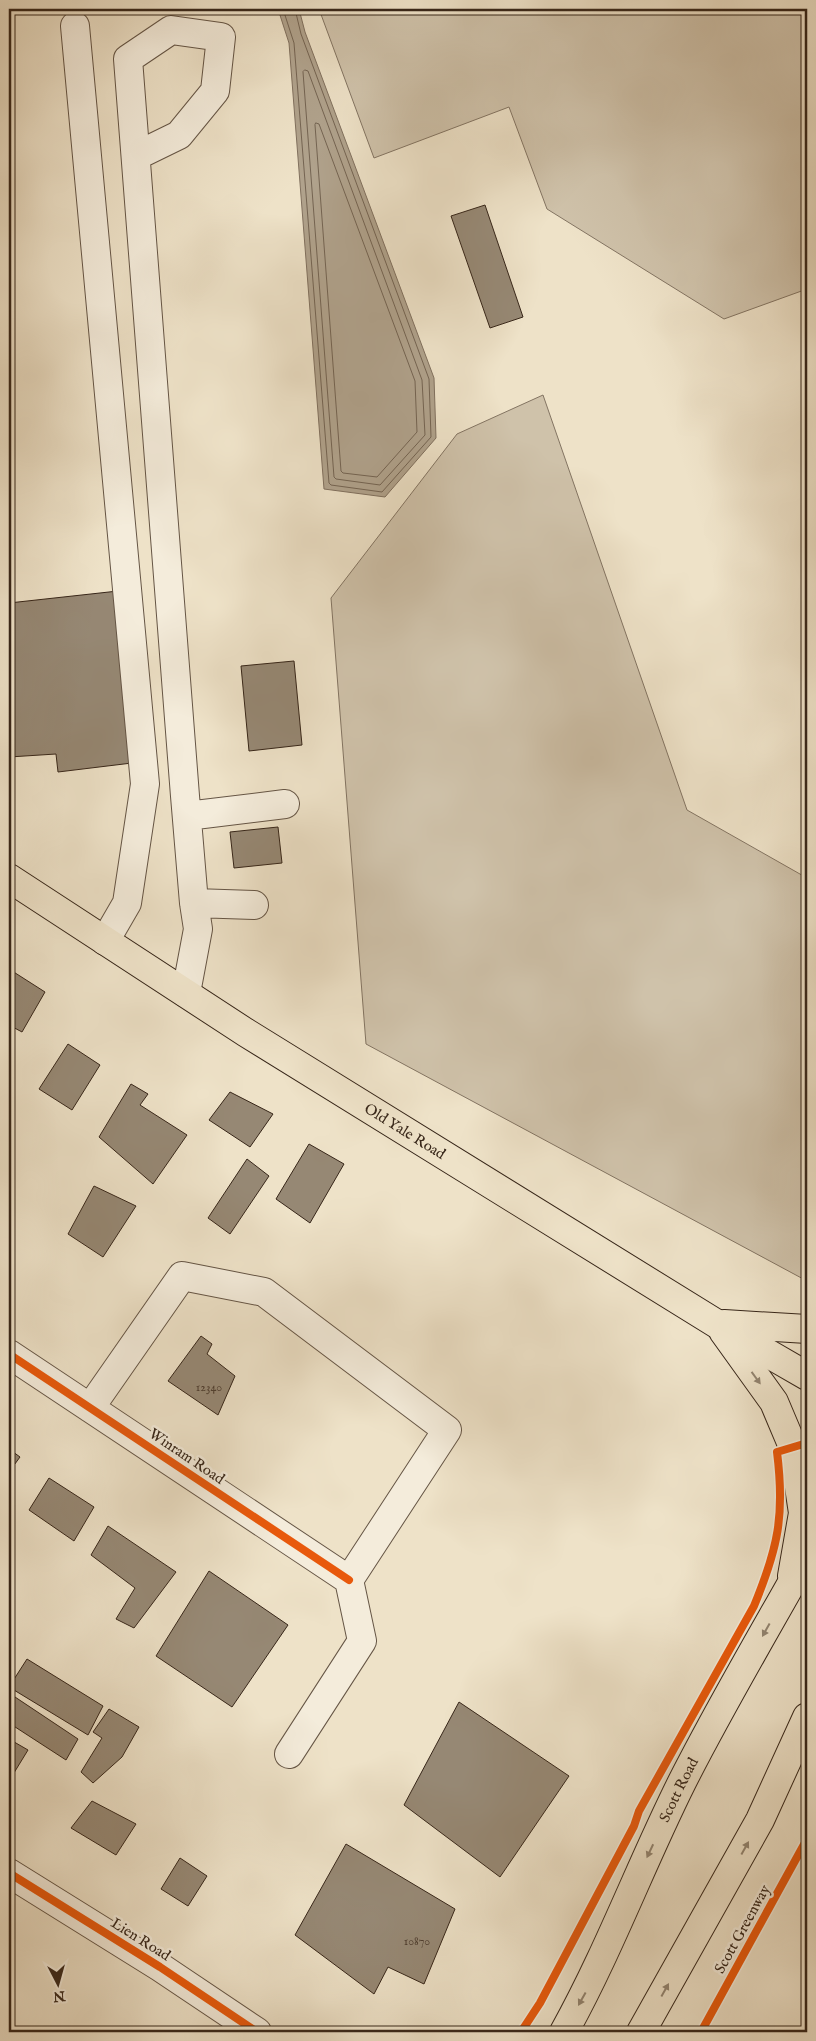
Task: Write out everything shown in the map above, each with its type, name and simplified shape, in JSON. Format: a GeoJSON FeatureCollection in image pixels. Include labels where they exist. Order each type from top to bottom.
{"type":"FeatureCollection","features":[{"type":"Feature","properties":{"kind":"main road","name":"Old Yale Road"},"geometry":{"type":"LineString","coordinates":[[9,878],[262,1042],[717,1324],[807,1376]]}},
{"type":"Feature","properties":{"kind":"main road"},"geometry":{"type":"LineString","coordinates":[[717,1324],[807,1329]]}},
{"type":"Feature","properties":{"kind":"main road"},"geometry":{"type":"LineString","coordinates":[[717,1324],[774,1402],[793,1448],[803,1512],[790,1587]]}},
{"type":"Feature","properties":{"kind":"main road","name":"Scott Road"},"geometry":{"type":"LineString","coordinates":[[564,2032],[586,1992],[682,1783],[807,1556]]}},
{"type":"Feature","properties":{"kind":"main road"},"geometry":{"type":"LineString","coordinates":[[641,2032],[760,1820],[806,1722]]}},
{"type":"Feature","properties":{"kind":"street"},"geometry":{"type":"LineString","coordinates":[[75,26],[145,784],[128,904],[105,941]]}},
{"type":"Feature","properties":{"kind":"street"},"geometry":{"type":"LineString","coordinates":[[136,156],[179,135],[215,91],[221,37],[171,30],[128,59],[187,816],[198,929],[186,993]]}},
{"type":"Feature","properties":{"kind":"street"},"geometry":{"type":"LineString","coordinates":[[187,816],[285,804]]}},
{"type":"Feature","properties":{"kind":"street"},"geometry":{"type":"LineString","coordinates":[[194,903],[254,905]]}},
{"type":"Feature","properties":{"kind":"street"},"geometry":{"type":"LineString","coordinates":[[90,1408],[182,1276],[264,1292],[447,1430],[349,1580],[362,1641],[289,1754]]}},
{"type":"Feature","properties":{"kind":"street","name":"Winram Road"},"geometry":{"type":"LineString","coordinates":[[9,1354],[349,1580]]}},
{"type":"Feature","properties":{"kind":"street","name":"Lien Road"},"geometry":{"type":"LineString","coordinates":[[9,1873],[160,1967],[257,2032]]}},
{"type":"Feature","properties":{"kind":"shaded area"},"geometry":{"type":"Polygon","coordinates":[[[319,9],[807,9],[807,289],[724,319],[547,209],[509,107],[374,158],[319,9]]]}},
{"type":"Feature","properties":{"kind":"shaded area"},"geometry":{"type":"Polygon","coordinates":[[[543,395],[687,810],[807,878],[807,1281],[366,1044],[331,598],[457,434],[543,395]]]}},
{"type":"Feature","properties":{"kind":"water"},"geometry":{"type":"Polygon","coordinates":[[[278,9],[299,9],[305,32],[434,378],[436,438],[385,497],[324,489],[289,43],[278,9]]]}},
{"type":"Feature","properties":{"kind":"building"},"geometry":{"type":"Polygon","coordinates":[[[485,205],[523,317],[490,328],[451,216],[485,205]]]}},
{"type":"Feature","properties":{"kind":"building"},"geometry":{"type":"Polygon","coordinates":[[[118,591],[132,763],[58,772],[56,754],[9,757],[9,603],[118,591]]]}},
{"type":"Feature","properties":{"kind":"building"},"geometry":{"type":"Polygon","coordinates":[[[294,661],[302,745],[249,751],[241,666],[294,661]]]}},
{"type":"Feature","properties":{"kind":"building"},"geometry":{"type":"Polygon","coordinates":[[[278,827],[282,863],[234,868],[230,832],[278,827]]]}},
{"type":"Feature","properties":{"kind":"building"},"geometry":{"type":"Polygon","coordinates":[[[9,969],[45,992],[22,1032],[9,1025],[9,969]]]}},
{"type":"Feature","properties":{"kind":"building"},"geometry":{"type":"Polygon","coordinates":[[[68,1044],[100,1065],[72,1110],[39,1089],[68,1044]]]}},
{"type":"Feature","properties":{"kind":"building"},"geometry":{"type":"Polygon","coordinates":[[[131,1084],[148,1094],[140,1105],[187,1135],[153,1184],[99,1137],[131,1084]]]}},
{"type":"Feature","properties":{"kind":"building"},"geometry":{"type":"Polygon","coordinates":[[[230,1092],[273,1114],[250,1147],[209,1120],[230,1092]]]}},
{"type":"Feature","properties":{"kind":"building"},"geometry":{"type":"Polygon","coordinates":[[[309,1144],[344,1164],[310,1223],[276,1199],[309,1144]]]}},
{"type":"Feature","properties":{"kind":"building"},"geometry":{"type":"Polygon","coordinates":[[[247,1159],[269,1176],[230,1234],[208,1218],[247,1159]]]}},
{"type":"Feature","properties":{"kind":"building"},"geometry":{"type":"Polygon","coordinates":[[[94,1186],[136,1206],[103,1257],[68,1234],[94,1186]]]}},
{"type":"Feature","properties":{"kind":"building"},"geometry":{"type":"Polygon","coordinates":[[[201,1336],[212,1344],[207,1354],[235,1376],[218,1415],[168,1381],[201,1336]]]}},
{"type":"Feature","properties":{"kind":"building"},"geometry":{"type":"Polygon","coordinates":[[[9,1449],[20,1457],[9,1472],[9,1449]]]}},
{"type":"Feature","properties":{"kind":"building"},"geometry":{"type":"Polygon","coordinates":[[[49,1478],[94,1507],[74,1541],[29,1510],[49,1478]]]}},
{"type":"Feature","properties":{"kind":"building"},"geometry":{"type":"Polygon","coordinates":[[[108,1526],[176,1572],[134,1628],[116,1619],[135,1588],[91,1555],[108,1526]]]}},
{"type":"Feature","properties":{"kind":"building"},"geometry":{"type":"Polygon","coordinates":[[[209,1571],[288,1625],[232,1707],[156,1656],[209,1571]]]}},
{"type":"Feature","properties":{"kind":"building"},"geometry":{"type":"Polygon","coordinates":[[[27,1659],[103,1706],[88,1735],[9,1687],[27,1659]]]}},
{"type":"Feature","properties":{"kind":"building"},"geometry":{"type":"Polygon","coordinates":[[[9,1693],[78,1739],[66,1760],[9,1723],[9,1693]]]}},
{"type":"Feature","properties":{"kind":"building"},"geometry":{"type":"Polygon","coordinates":[[[459,1702],[569,1776],[500,1877],[404,1805],[459,1702]]]}},
{"type":"Feature","properties":{"kind":"building"},"geometry":{"type":"Polygon","coordinates":[[[109,1709],[139,1727],[122,1757],[93,1783],[81,1772],[102,1738],[93,1732],[109,1709]]]}},
{"type":"Feature","properties":{"kind":"building"},"geometry":{"type":"Polygon","coordinates":[[[9,1739],[28,1750],[9,1781],[9,1739]]]}},
{"type":"Feature","properties":{"kind":"building"},"geometry":{"type":"Polygon","coordinates":[[[92,1801],[136,1824],[116,1855],[71,1828],[92,1801]]]}},
{"type":"Feature","properties":{"kind":"building"},"geometry":{"type":"Polygon","coordinates":[[[346,1844],[455,1909],[424,1984],[388,1967],[374,1994],[295,1935],[346,1844]]]}},
{"type":"Feature","properties":{"kind":"building"},"geometry":{"type":"Polygon","coordinates":[[[180,1858],[207,1876],[188,1906],[161,1889],[180,1858]]]}},
{"type":"Feature","properties":{"kind":"cycle path"},"geometry":{"type":"LineString","coordinates":[[9,1354],[349,1580]]}},
{"type":"Feature","properties":{"kind":"cycle path"},"geometry":{"type":"LineString","coordinates":[[521,2032],[540,2003],[634,1826],[639,1811],[754,1606],[769,1566],[778,1531],[780,1494],[777,1452],[807,1443]]}},
{"type":"Feature","properties":{"kind":"cycle path","name":"Scott Greenway"},"geometry":{"type":"LineString","coordinates":[[701,2032],[807,1839]]}},
{"type":"Feature","properties":{"kind":"cycle path"},"geometry":{"type":"LineString","coordinates":[[9,1873],[160,1967],[257,2032]]}}]}
